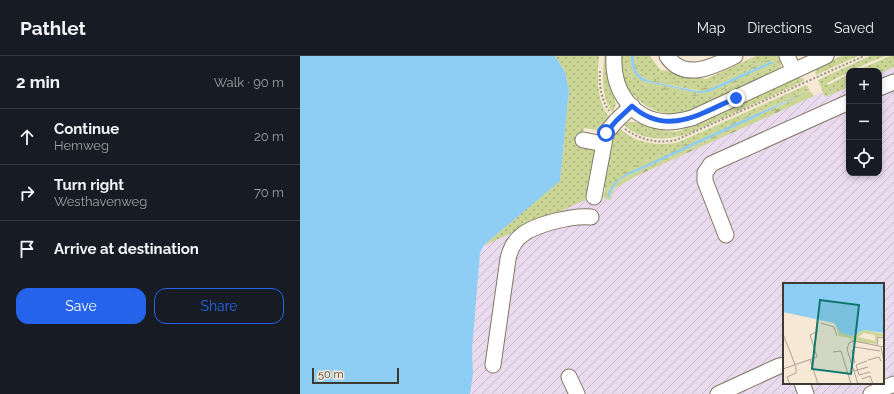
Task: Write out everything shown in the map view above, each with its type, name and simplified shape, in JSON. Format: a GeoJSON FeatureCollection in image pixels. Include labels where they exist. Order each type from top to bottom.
{"type":"FeatureCollection","features":[{"type":"Feature","properties":{"kind":"street"},"geometry":{"type":"LineString","coordinates":[[614,56],[614,70],[617,85],[624,99],[645,116],[669,122],[677,122],[692,118],[826,56]]}},
{"type":"Feature","properties":{"kind":"street"},"geometry":{"type":"LineString","coordinates":[[667,56],[670,62],[679,67],[690,70],[708,68],[735,56]]}},
{"type":"Feature","properties":{"kind":"street"},"geometry":{"type":"LineString","coordinates":[[787,56],[794,71]]}},
{"type":"Feature","properties":{"kind":"street"},"geometry":{"type":"LineString","coordinates":[[882,87],[894,82]]}},
{"type":"Feature","properties":{"kind":"street"},"geometry":{"type":"LineString","coordinates":[[726,235],[706,185],[705,173],[711,164],[846,103]]}},
{"type":"Feature","properties":{"kind":"street"},"geometry":{"type":"LineString","coordinates":[[594,197],[606,133],[632,106]]}},
{"type":"Feature","properties":{"kind":"street"},"geometry":{"type":"LineString","coordinates":[[583,140],[604,144]]}},
{"type":"Feature","properties":{"kind":"street"},"geometry":{"type":"LineString","coordinates":[[493,365],[508,259],[512,246],[527,232],[545,224],[567,219],[591,217]]}},
{"type":"Feature","properties":{"kind":"street"},"geometry":{"type":"LineString","coordinates":[[718,394],[783,365]]}},
{"type":"Feature","properties":{"kind":"street"},"geometry":{"type":"LineString","coordinates":[[569,377],[577,394]]}},
{"type":"Feature","properties":{"kind":"street"},"geometry":{"type":"LineString","coordinates":[[802,384],[806,394]]}},
{"type":"Feature","properties":{"kind":"street"},"geometry":{"type":"LineString","coordinates":[[871,394],[894,384]]}},
{"type":"Feature","properties":{"kind":"path"},"geometry":{"type":"LineString","coordinates":[[601,68],[600,85],[602,98],[616,121]]}},
{"type":"Feature","properties":{"kind":"shaded area"},"geometry":{"type":"Polygon","coordinates":[[[894,59],[894,394],[470,394],[473,374],[472,350],[480,253],[484,245],[529,207],[585,200],[589,196],[611,200],[614,189],[636,176],[846,81],[846,176],[882,176],[882,69],[894,59]]]}},
{"type":"Feature","properties":{"kind":"green space"},"geometry":{"type":"Polygon","coordinates":[[[555,56],[599,56],[598,88],[602,103],[609,117],[602,127],[599,139],[596,138],[597,130],[584,128],[581,142],[598,146],[585,200],[483,246],[560,180],[569,90],[565,72],[555,56]]]}},
{"type":"Feature","properties":{"kind":"green space"},"geometry":{"type":"Polygon","coordinates":[[[604,56],[608,56],[607,76],[616,104],[613,113],[604,93],[604,56]]]}},
{"type":"Feature","properties":{"kind":"green space"},"geometry":{"type":"Polygon","coordinates":[[[620,56],[627,56],[628,69],[631,76],[642,84],[698,97],[712,95],[775,65],[777,61],[776,58],[773,57],[710,86],[702,88],[644,76],[638,67],[637,56],[650,56],[661,71],[663,70],[706,79],[756,56],[781,56],[783,59],[779,70],[698,108],[674,114],[652,109],[635,97],[625,82],[620,56]]]}},
{"type":"Feature","properties":{"kind":"green space"},"geometry":{"type":"Polygon","coordinates":[[[627,56],[631,56],[632,68],[643,81],[699,93],[709,92],[773,62],[772,61],[705,91],[700,91],[649,81],[641,77],[634,65],[634,56],[637,56],[638,67],[644,76],[702,88],[710,86],[773,57],[775,57],[777,61],[775,65],[715,94],[699,97],[668,91],[639,82],[630,74],[627,56]]]}},
{"type":"Feature","properties":{"kind":"green space"},"geometry":{"type":"Polygon","coordinates":[[[842,56],[858,56],[816,75],[815,73],[818,67],[842,56]]]}},
{"type":"Feature","properties":{"kind":"green space"},"geometry":{"type":"Polygon","coordinates":[[[870,56],[885,56],[856,68],[846,68],[846,74],[827,83],[828,85],[846,76],[846,88],[825,97],[818,80],[870,56]]]}},
{"type":"Feature","properties":{"kind":"green space"},"geometry":{"type":"Polygon","coordinates":[[[890,56],[894,56],[894,67],[882,73],[882,68],[863,68],[890,56]]]}},
{"type":"Feature","properties":{"kind":"green space"},"geometry":{"type":"Polygon","coordinates":[[[797,77],[804,79],[804,81],[682,136],[673,138],[646,137],[630,130],[623,124],[636,122],[671,132],[679,131],[797,77]]]}},
{"type":"Feature","properties":{"kind":"green space"},"geometry":{"type":"Polygon","coordinates":[[[807,85],[810,91],[800,93],[646,161],[609,187],[606,196],[607,199],[603,198],[605,189],[602,180],[611,141],[618,127],[631,137],[655,144],[679,142],[807,85]]]}},
{"type":"Feature","properties":{"kind":"green space"},"geometry":{"type":"Polygon","coordinates":[[[805,91],[808,93],[805,96],[743,126],[626,178],[614,188],[609,199],[606,198],[606,194],[610,186],[626,170],[805,91]],[[785,101],[618,179],[609,190],[608,198],[612,189],[620,179],[788,102],[785,101]]]}},
{"type":"Feature","properties":{"kind":"green space"},"geometry":{"type":"Polygon","coordinates":[[[810,91],[814,96],[636,176],[614,189],[611,200],[607,199],[611,196],[615,186],[626,178],[743,126],[810,91]]]}},
{"type":"Feature","properties":{"kind":"water"},"geometry":{"type":"Polygon","coordinates":[[[300,56],[555,56],[565,72],[569,90],[560,181],[484,245],[480,253],[472,350],[473,374],[470,394],[300,394],[300,56]]]}},
{"type":"Feature","properties":{"kind":"water"},"geometry":{"type":"Polygon","coordinates":[[[631,56],[634,56],[635,68],[641,77],[649,81],[697,91],[705,91],[772,61],[773,63],[709,92],[699,93],[643,81],[633,70],[631,56]]]}},
{"type":"Feature","properties":{"kind":"water"},"geometry":{"type":"Polygon","coordinates":[[[805,93],[620,179],[612,189],[609,198],[607,197],[610,188],[622,177],[630,172],[805,93]]]}},
{"type":"Feature","properties":{"kind":"route"},"geometry":{"type":"LineString","coordinates":[[606,133],[632,106],[638,112],[653,119],[677,122],[692,118],[736,98]]}}]}
